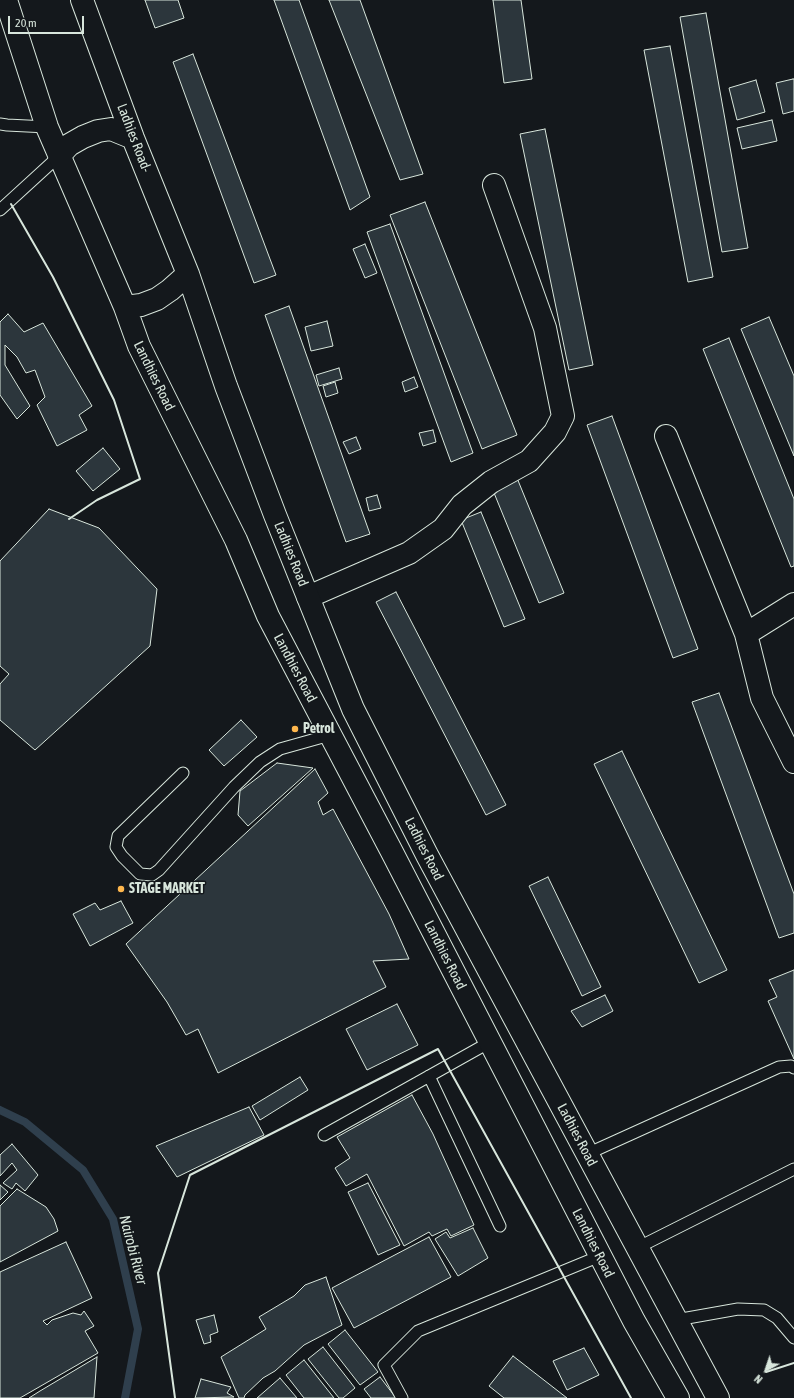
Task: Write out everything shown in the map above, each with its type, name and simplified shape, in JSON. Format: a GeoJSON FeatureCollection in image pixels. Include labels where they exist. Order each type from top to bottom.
{"type":"FeatureCollection","features":[{"type":"Feature","properties":{"kind":"main road","name":"Landhies Road"},"geometry":{"type":"LineString","coordinates":[[6,0],[47,128],[125,307],[139,346],[236,540],[268,616],[634,1321],[678,1398]]}},
{"type":"Feature","properties":{"kind":"main road","name":"Ladhies Road-"},"geometry":{"type":"LineString","coordinates":[[82,0],[133,138],[188,274]]}},
{"type":"Feature","properties":{"kind":"main road"},"geometry":{"type":"LineString","coordinates":[[59,156],[69,145],[83,137],[98,132],[111,129],[133,138]]}},
{"type":"Feature","properties":{"kind":"main road"},"geometry":{"type":"LineString","coordinates":[[308,597],[409,553],[444,530],[462,505],[491,482],[529,461],[555,432],[563,416],[545,328],[494,185]]}},
{"type":"Feature","properties":{"kind":"main road"},"geometry":{"type":"LineString","coordinates":[[125,307],[141,305],[157,299],[188,274]]}},
{"type":"Feature","properties":{"kind":"main road","name":"Ladhies Road"},"geometry":{"type":"LineString","coordinates":[[188,274],[226,386],[275,515],[356,716],[426,855],[718,1398]]}},
{"type":"Feature","properties":{"kind":"main road"},"geometry":{"type":"LineString","coordinates":[[666,436],[746,634],[762,698],[794,762]]}},
{"type":"Feature","properties":{"kind":"main road"},"geometry":{"type":"LineString","coordinates":[[746,634],[794,604]]}},
{"type":"Feature","properties":{"kind":"lane"},"geometry":{"type":"LineString","coordinates":[[0,124],[47,128]]}},
{"type":"Feature","properties":{"kind":"lane"},"geometry":{"type":"LineString","coordinates":[[0,210],[59,156]]}},
{"type":"Feature","properties":{"kind":"lane"},"geometry":{"type":"LineString","coordinates":[[183,773],[118,836],[116,847],[122,856],[140,874],[152,875],[159,870],[234,787],[260,762],[280,749],[330,735]]}},
{"type":"Feature","properties":{"kind":"lane"},"geometry":{"type":"LineString","coordinates":[[324,1135],[490,1042]]}},
{"type":"Feature","properties":{"kind":"lane"},"geometry":{"type":"LineString","coordinates":[[587,1154],[779,1067],[791,1066],[794,1068]]}},
{"type":"Feature","properties":{"kind":"lane"},"geometry":{"type":"LineString","coordinates":[[429,1076],[500,1226]]}},
{"type":"Feature","properties":{"kind":"lane"},"geometry":{"type":"LineString","coordinates":[[637,1248],[794,1169]]}},
{"type":"Feature","properties":{"kind":"lane"},"geometry":{"type":"LineString","coordinates":[[402,1398],[384,1365],[418,1331],[600,1256]]}},
{"type":"Feature","properties":{"kind":"lane"},"geometry":{"type":"LineString","coordinates":[[676,1320],[738,1309],[764,1310],[777,1318],[794,1338]]}},
{"type":"Feature","properties":{"kind":"building"},"geometry":{"type":"Polygon","coordinates":[[[145,0],[178,0],[184,18],[155,28],[145,0]]]}},
{"type":"Feature","properties":{"kind":"building"},"geometry":{"type":"Polygon","coordinates":[[[274,0],[299,0],[370,197],[350,210],[274,0]]]}},
{"type":"Feature","properties":{"kind":"building"},"geometry":{"type":"Polygon","coordinates":[[[329,0],[360,0],[423,174],[400,180],[329,0]]]}},
{"type":"Feature","properties":{"kind":"building"},"geometry":{"type":"Polygon","coordinates":[[[493,0],[521,0],[532,79],[504,83],[493,0]]]}},
{"type":"Feature","properties":{"kind":"building"},"geometry":{"type":"Polygon","coordinates":[[[706,13],[748,248],[722,252],[680,17],[706,13]]]}},
{"type":"Feature","properties":{"kind":"building"},"geometry":{"type":"Polygon","coordinates":[[[670,46],[713,277],[688,282],[644,50],[670,46]]]}},
{"type":"Feature","properties":{"kind":"building"},"geometry":{"type":"Polygon","coordinates":[[[193,54],[276,275],[254,283],[173,62],[193,54]]]}},
{"type":"Feature","properties":{"kind":"building"},"geometry":{"type":"Polygon","coordinates":[[[794,79],[794,111],[783,114],[776,83],[794,79]]]}},
{"type":"Feature","properties":{"kind":"building"},"geometry":{"type":"Polygon","coordinates":[[[756,80],[765,112],[737,120],[729,88],[756,80]]]}},
{"type":"Feature","properties":{"kind":"building"},"geometry":{"type":"Polygon","coordinates":[[[772,120],[777,141],[742,149],[737,128],[772,120]]]}},
{"type":"Feature","properties":{"kind":"building"},"geometry":{"type":"Polygon","coordinates":[[[545,129],[593,365],[569,370],[520,134],[545,129]]]}},
{"type":"Feature","properties":{"kind":"building"},"geometry":{"type":"Polygon","coordinates":[[[425,202],[517,435],[482,449],[390,215],[425,202]]]}},
{"type":"Feature","properties":{"kind":"building"},"geometry":{"type":"Polygon","coordinates":[[[390,224],[473,453],[451,462],[367,232],[390,224]]]}},
{"type":"Feature","properties":{"kind":"building"},"geometry":{"type":"Polygon","coordinates":[[[365,244],[377,273],[365,278],[353,249],[365,244]]]}},
{"type":"Feature","properties":{"kind":"building"},"geometry":{"type":"Polygon","coordinates":[[[289,306],[370,534],[346,542],[265,315],[289,306]]]}},
{"type":"Feature","properties":{"kind":"building"},"geometry":{"type":"Polygon","coordinates":[[[8,314],[24,332],[43,323],[92,406],[79,415],[87,430],[57,446],[37,405],[45,397],[35,370],[26,373],[17,357],[5,345],[5,365],[30,406],[17,419],[0,395],[0,322],[8,314]]]}},
{"type":"Feature","properties":{"kind":"building"},"geometry":{"type":"Polygon","coordinates":[[[769,317],[794,376],[794,456],[741,329],[769,317]]]}},
{"type":"Feature","properties":{"kind":"building"},"geometry":{"type":"Polygon","coordinates":[[[327,321],[333,346],[311,351],[305,327],[327,321]]]}},
{"type":"Feature","properties":{"kind":"building"},"geometry":{"type":"Polygon","coordinates":[[[729,338],[794,499],[794,566],[791,567],[703,349],[729,338]]]}},
{"type":"Feature","properties":{"kind":"building"},"geometry":{"type":"Polygon","coordinates":[[[339,368],[342,379],[319,386],[316,375],[339,368]]]}},
{"type":"Feature","properties":{"kind":"building"},"geometry":{"type":"Polygon","coordinates":[[[414,377],[418,387],[405,392],[402,382],[414,377]]]}},
{"type":"Feature","properties":{"kind":"building"},"geometry":{"type":"Polygon","coordinates":[[[335,382],[338,393],[326,397],[323,386],[335,382]]]}},
{"type":"Feature","properties":{"kind":"building"},"geometry":{"type":"Polygon","coordinates":[[[612,416],[698,649],[673,658],[587,425],[612,416]]]}},
{"type":"Feature","properties":{"kind":"building"},"geometry":{"type":"Polygon","coordinates":[[[433,430],[436,442],[423,446],[419,433],[433,430]]]}},
{"type":"Feature","properties":{"kind":"building"},"geometry":{"type":"Polygon","coordinates":[[[356,437],[361,449],[349,454],[343,442],[356,437]]]}},
{"type":"Feature","properties":{"kind":"building"},"geometry":{"type":"Polygon","coordinates":[[[103,448],[120,469],[93,491],[76,471],[103,448]]]}},
{"type":"Feature","properties":{"kind":"building"},"geometry":{"type":"Polygon","coordinates":[[[517,478],[564,593],[539,603],[492,488],[517,478]]]}},
{"type":"Feature","properties":{"kind":"building"},"geometry":{"type":"Polygon","coordinates":[[[377,495],[381,508],[369,511],[366,498],[377,495]]]}},
{"type":"Feature","properties":{"kind":"building"},"geometry":{"type":"Polygon","coordinates":[[[49,509],[99,528],[157,589],[150,646],[35,750],[0,720],[0,684],[9,674],[0,666],[0,561],[49,509]]]}},
{"type":"Feature","properties":{"kind":"building"},"geometry":{"type":"Polygon","coordinates":[[[481,512],[525,619],[504,627],[461,520],[481,512]]]}},
{"type":"Feature","properties":{"kind":"building"},"geometry":{"type":"Polygon","coordinates":[[[396,592],[506,805],[486,815],[376,602],[396,592]]]}},
{"type":"Feature","properties":{"kind":"building"},"geometry":{"type":"Polygon","coordinates":[[[719,693],[794,894],[794,933],[779,938],[692,702],[719,693]]]}},
{"type":"Feature","properties":{"kind":"building"},"geometry":{"type":"Polygon","coordinates":[[[241,720],[257,737],[224,766],[209,750],[241,720]]]}},
{"type":"Feature","properties":{"kind":"building"},"geometry":{"type":"Polygon","coordinates":[[[622,751],[727,970],[699,983],[594,764],[622,751]]]}},
{"type":"Feature","properties":{"kind":"building"},"geometry":{"type":"Polygon","coordinates":[[[277,763],[313,768],[248,826],[238,815],[240,791],[277,763]]]}},
{"type":"Feature","properties":{"kind":"building"},"geometry":{"type":"Polygon","coordinates":[[[315,769],[328,793],[318,802],[323,815],[333,809],[389,914],[409,959],[373,961],[386,987],[218,1073],[198,1029],[186,1035],[167,1002],[126,944],[315,769]]]}},
{"type":"Feature","properties":{"kind":"building"},"geometry":{"type":"Polygon","coordinates":[[[548,877],[601,987],[582,996],[529,886],[548,877]]]}},
{"type":"Feature","properties":{"kind":"building"},"geometry":{"type":"Polygon","coordinates":[[[121,901],[133,923],[90,946],[73,914],[95,903],[100,910],[121,901]]]}},
{"type":"Feature","properties":{"kind":"building"},"geometry":{"type":"Polygon","coordinates":[[[794,970],[794,1059],[768,1001],[777,997],[769,980],[794,970]]]}},
{"type":"Feature","properties":{"kind":"building"},"geometry":{"type":"Polygon","coordinates":[[[605,995],[613,1011],[582,1027],[571,1011],[605,995]]]}},
{"type":"Feature","properties":{"kind":"building"},"geometry":{"type":"Polygon","coordinates":[[[397,1004],[418,1045],[367,1070],[346,1029],[397,1004]]]}},
{"type":"Feature","properties":{"kind":"building"},"geometry":{"type":"Polygon","coordinates":[[[300,1077],[308,1090],[260,1120],[252,1106],[300,1077]]]}},
{"type":"Feature","properties":{"kind":"building"},"geometry":{"type":"Polygon","coordinates":[[[412,1095],[433,1134],[474,1225],[451,1236],[447,1229],[432,1236],[429,1232],[404,1246],[367,1174],[346,1186],[335,1168],[350,1158],[337,1137],[412,1095]]]}},
{"type":"Feature","properties":{"kind":"building"},"geometry":{"type":"Polygon","coordinates":[[[249,1107],[264,1135],[177,1177],[156,1146],[249,1107]]]}},
{"type":"Feature","properties":{"kind":"building"},"geometry":{"type":"Polygon","coordinates":[[[12,1144],[38,1175],[25,1191],[16,1183],[12,1189],[3,1183],[17,1170],[12,1163],[0,1176],[0,1155],[12,1144]]]}},
{"type":"Feature","properties":{"kind":"building"},"geometry":{"type":"Polygon","coordinates":[[[368,1183],[400,1245],[378,1255],[348,1192],[368,1183]]]}},
{"type":"Feature","properties":{"kind":"building"},"geometry":{"type":"Polygon","coordinates":[[[0,1185],[8,1192],[0,1200],[0,1185]]]}},
{"type":"Feature","properties":{"kind":"building"},"geometry":{"type":"Polygon","coordinates":[[[17,1189],[46,1207],[54,1219],[58,1231],[0,1262],[0,1206],[17,1189]]]}},
{"type":"Feature","properties":{"kind":"building"},"geometry":{"type":"Polygon","coordinates":[[[473,1228],[488,1258],[458,1276],[435,1239],[446,1232],[450,1238],[473,1228]]]}},
{"type":"Feature","properties":{"kind":"building"},"geometry":{"type":"Polygon","coordinates":[[[429,1237],[451,1277],[354,1328],[332,1288],[429,1237]]]}},
{"type":"Feature","properties":{"kind":"building"},"geometry":{"type":"Polygon","coordinates":[[[66,1242],[92,1298],[43,1321],[47,1325],[52,1320],[73,1313],[81,1315],[84,1311],[94,1326],[85,1331],[98,1353],[20,1398],[0,1398],[0,1272],[66,1242]]]}},
{"type":"Feature","properties":{"kind":"building"},"geometry":{"type":"Polygon","coordinates":[[[326,1277],[342,1325],[304,1345],[275,1371],[263,1378],[245,1395],[244,1398],[239,1398],[221,1357],[266,1329],[259,1317],[294,1296],[305,1285],[326,1277]]]}},
{"type":"Feature","properties":{"kind":"building"},"geometry":{"type":"Polygon","coordinates":[[[214,1315],[218,1332],[210,1335],[211,1342],[204,1344],[196,1320],[214,1315]]]}},
{"type":"Feature","properties":{"kind":"building"},"geometry":{"type":"Polygon","coordinates":[[[345,1330],[378,1372],[360,1385],[328,1344],[345,1330]]]}},
{"type":"Feature","properties":{"kind":"building"},"geometry":{"type":"Polygon","coordinates":[[[323,1347],[355,1388],[343,1398],[339,1398],[308,1359],[323,1347]]]}},
{"type":"Feature","properties":{"kind":"building"},"geometry":{"type":"Polygon","coordinates":[[[584,1348],[599,1375],[567,1390],[553,1361],[584,1348]]]}},
{"type":"Feature","properties":{"kind":"building"},"geometry":{"type":"Polygon","coordinates":[[[513,1356],[567,1398],[504,1398],[489,1386],[513,1356]]]}},
{"type":"Feature","properties":{"kind":"building"},"geometry":{"type":"Polygon","coordinates":[[[97,1357],[94,1398],[29,1398],[40,1391],[97,1357]]]}},
{"type":"Feature","properties":{"kind":"building"},"geometry":{"type":"Polygon","coordinates":[[[304,1360],[334,1398],[304,1398],[286,1375],[304,1360]]]}},
{"type":"Feature","properties":{"kind":"building"},"geometry":{"type":"Polygon","coordinates":[[[380,1377],[396,1398],[371,1398],[364,1389],[380,1377]]]}},
{"type":"Feature","properties":{"kind":"building"},"geometry":{"type":"Polygon","coordinates":[[[280,1378],[297,1398],[257,1398],[280,1378]]]}},
{"type":"Feature","properties":{"kind":"building"},"geometry":{"type":"Polygon","coordinates":[[[201,1379],[231,1387],[227,1393],[234,1397],[195,1398],[201,1379]]]}},
{"type":"Feature","properties":{"kind":"waterway","name":"Nairobi River"},"geometry":{"type":"LineString","coordinates":[[0,1110],[25,1122],[83,1170],[113,1219],[138,1329],[125,1398]]}},
{"type":"Feature","properties":{"kind":"wall"},"geometry":{"type":"LineString","coordinates":[[11,204],[53,277],[114,400],[140,479],[97,500],[69,519]]}},
{"type":"Feature","properties":{"kind":"wall"},"geometry":{"type":"LineString","coordinates":[[175,1398],[158,1273],[190,1175],[438,1049],[631,1398]]}},
{"type":"Feature","properties":{"kind":"wall"},"geometry":{"type":"LineString","coordinates":[[766,1372],[794,1363]]}},
{"type":"Feature","properties":{"kind":"place","name":"Petrol"},"geometry":{"type":"Point","coordinates":[295,729]}},
{"type":"Feature","properties":{"kind":"place","name":"STAGE MARKET"},"geometry":{"type":"Point","coordinates":[121,889]}}]}
